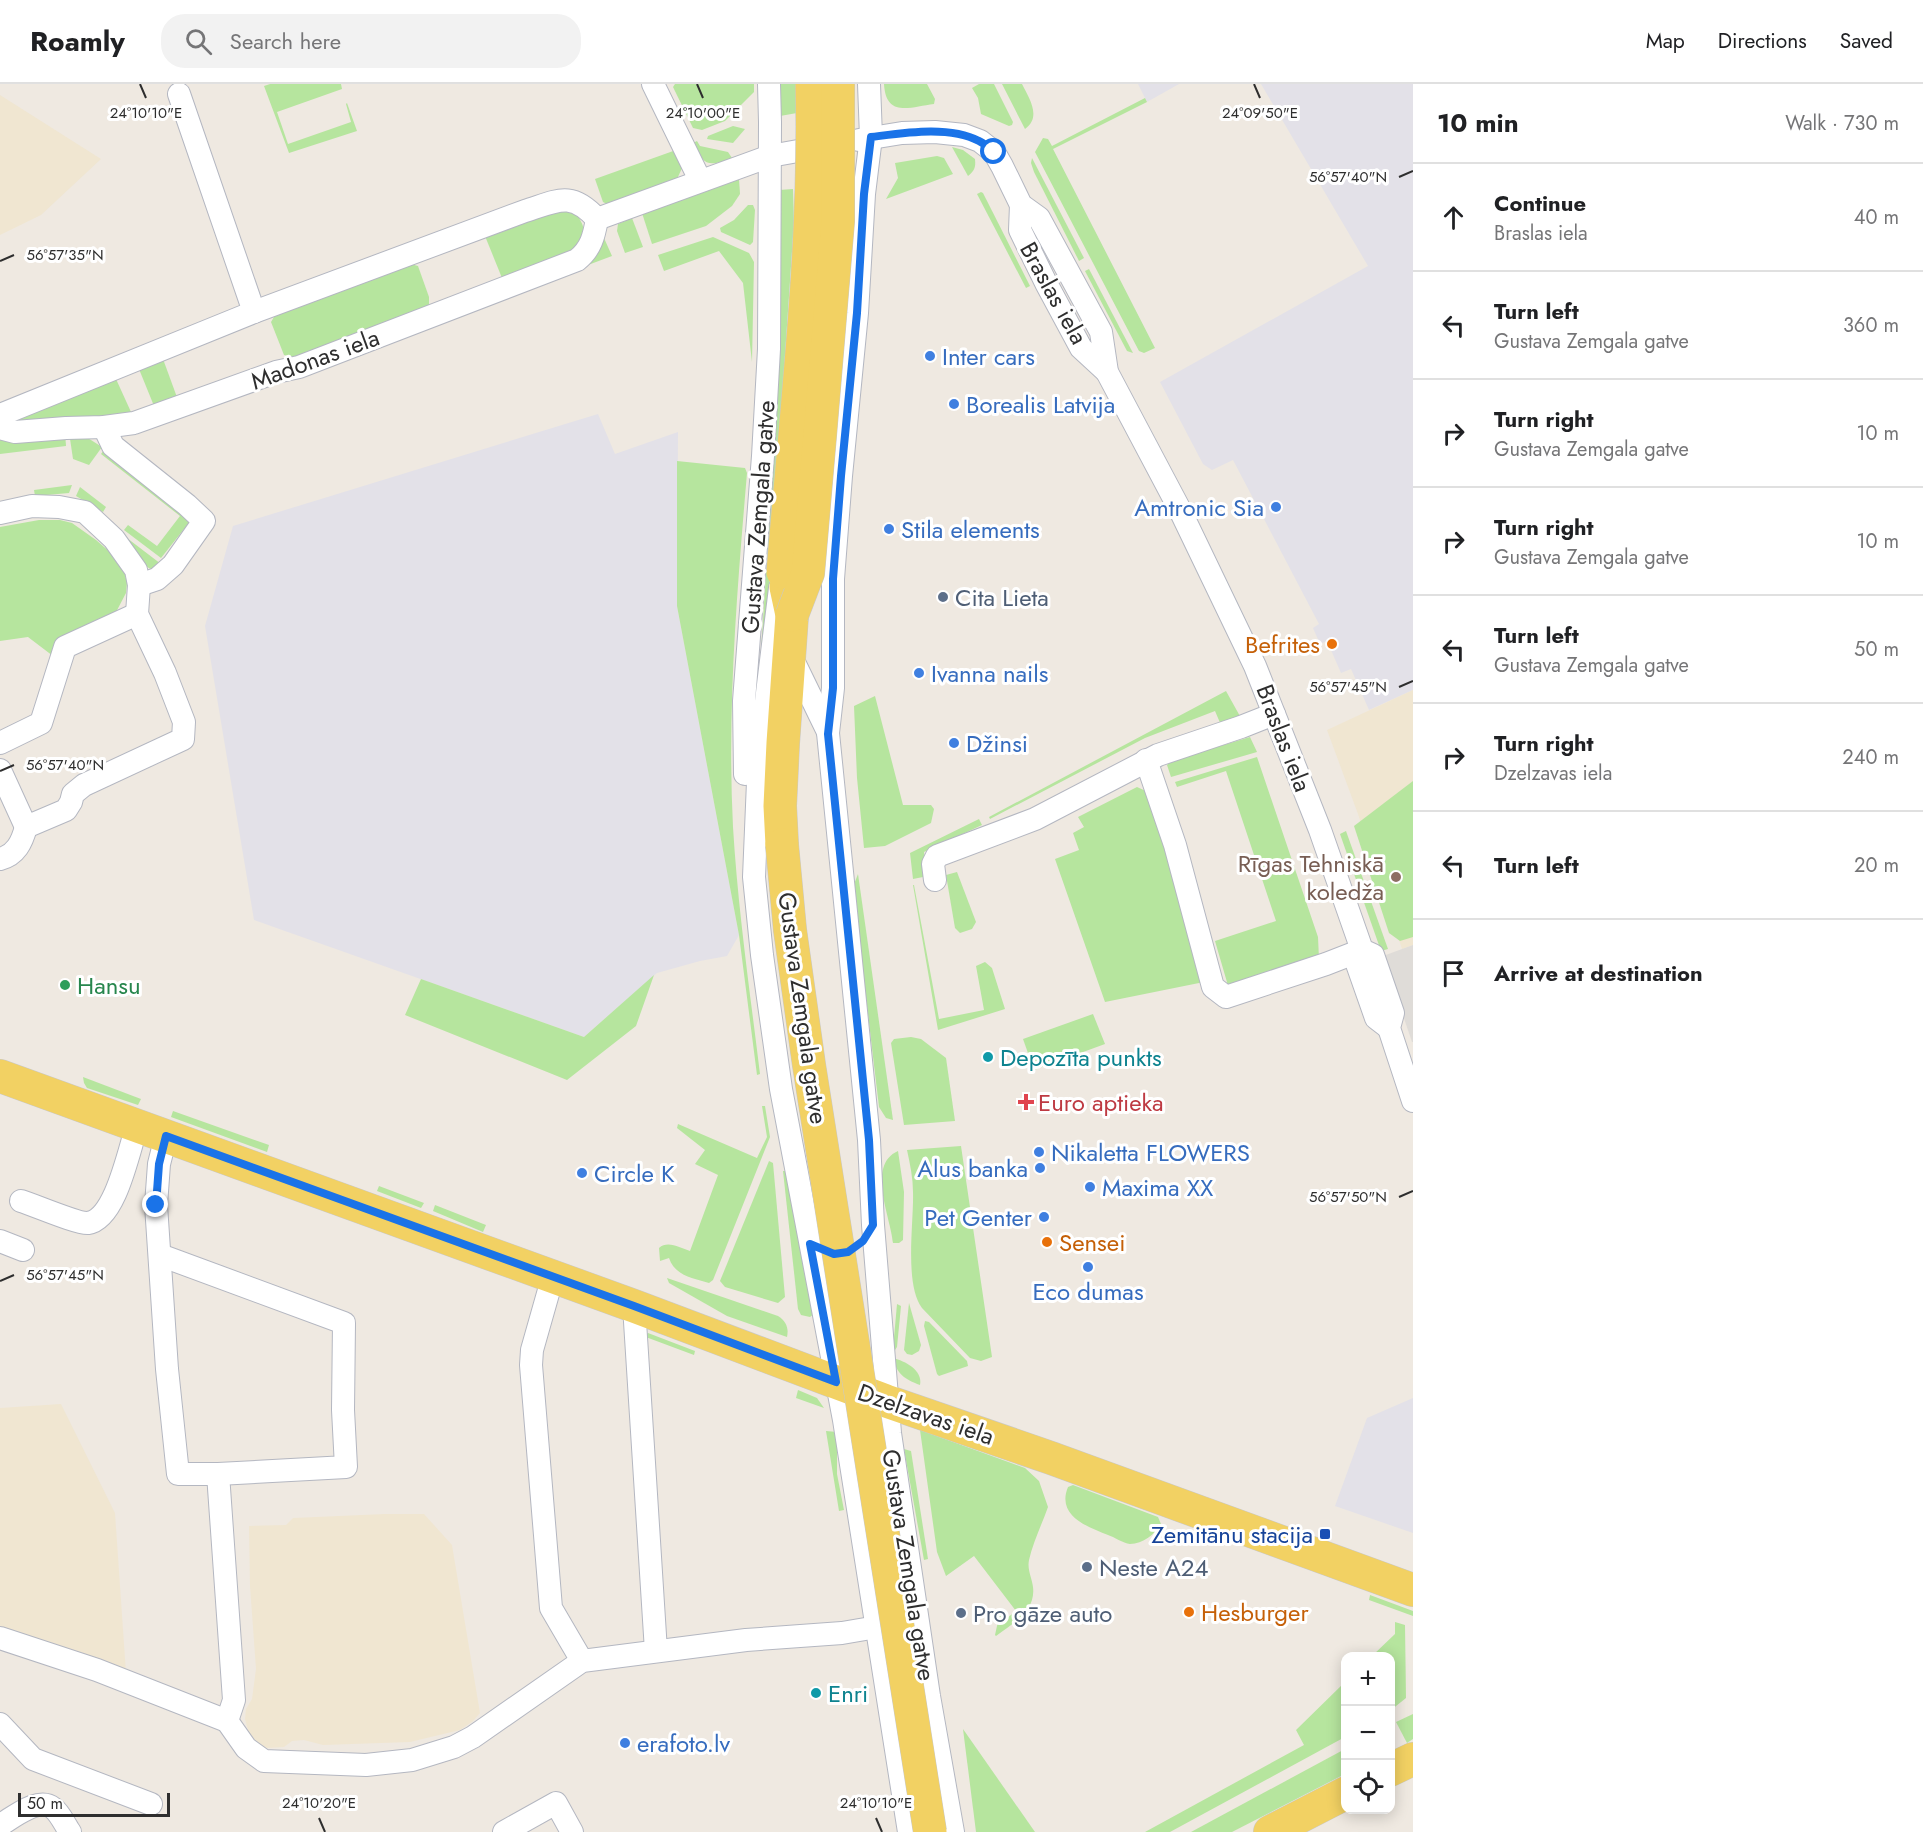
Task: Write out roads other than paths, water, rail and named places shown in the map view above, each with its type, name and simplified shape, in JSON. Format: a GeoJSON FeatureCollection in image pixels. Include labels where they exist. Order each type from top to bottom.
{"type":"FeatureCollection","features":[{"type":"Feature","properties":{"kind":"main road","name":"Gustava Zemgala gatve"},"geometry":{"type":"LineString","coordinates":[[812,84],[810,233],[783,572],[792,615],[780,806],[782,845],[790,930],[809,1065],[930,1832]]}},
{"type":"Feature","properties":{"kind":"main road","name":"Gustava Zemgala gatve"},"geometry":{"type":"LineString","coordinates":[[792,615],[808,573],[822,413],[838,221],[838,84]]}},
{"type":"Feature","properties":{"kind":"main road","name":"Dzelzavas iela"},"geometry":{"type":"LineString","coordinates":[[0,1076],[553,1276],[886,1401],[1062,1462],[1412,1590]]}},
{"type":"Feature","properties":{"kind":"main road"},"geometry":{"type":"LineString","coordinates":[[1395,1768],[1413,1759]]}},
{"type":"Feature","properties":{"kind":"main road"},"geometry":{"type":"LineString","coordinates":[[1270,1832],[1341,1796]]}},
{"type":"Feature","properties":{"kind":"street"},"geometry":{"type":"LineString","coordinates":[[653,84],[700,180]]}},
{"type":"Feature","properties":{"kind":"street"},"geometry":{"type":"LineString","coordinates":[[0,416],[254,312],[492,222],[562,199],[580,204],[597,219],[770,156],[769,84]]}},
{"type":"Feature","properties":{"kind":"street"},"geometry":{"type":"LineString","coordinates":[[869,84],[871,137]]}},
{"type":"Feature","properties":{"kind":"street"},"geometry":{"type":"LineString","coordinates":[[179,94],[254,312]]}},
{"type":"Feature","properties":{"kind":"street","name":"Braslas iela"},"geometry":{"type":"LineString","coordinates":[[770,156],[902,133],[934,132],[964,135],[980,141],[994,152],[1021,205],[1039,218],[1101,332],[1107,372],[1199,550],[1255,666],[1320,830],[1362,950],[1373,955],[1393,1012],[1389,1028],[1413,1101]]}},
{"type":"Feature","properties":{"kind":"street","name":"Gustava Zemgala gatve"},"geometry":{"type":"LineString","coordinates":[[871,137],[864,194],[857,313],[837,522],[833,579],[833,688],[828,734],[868,1128],[886,1401],[927,1684],[953,1832]]}},
{"type":"Feature","properties":{"kind":"street","name":"Gustava Zemgala gatve"},"geometry":{"type":"LineString","coordinates":[[770,156],[769,349],[744,701],[746,836],[754,877],[762,955],[782,1089],[836,1382],[909,1832]]}},
{"type":"Feature","properties":{"kind":"street","name":"Madonas iela"},"geometry":{"type":"LineString","coordinates":[[0,428],[15,432],[134,423],[276,372],[299,367],[577,260],[585,254],[592,243],[597,219]]}},
{"type":"Feature","properties":{"kind":"street"},"geometry":{"type":"LineString","coordinates":[[104,427],[113,446],[204,521],[173,566],[157,579],[139,585]]}},
{"type":"Feature","properties":{"kind":"street"},"geometry":{"type":"LineString","coordinates":[[0,513],[32,506],[59,507],[85,512],[114,539],[136,570],[139,585],[137,614],[165,673],[184,722],[183,739],[84,785],[73,794],[66,810],[26,827]]}},
{"type":"Feature","properties":{"kind":"street","name":"Gustava Zemgala gatve"},"geometry":{"type":"LineString","coordinates":[[754,877],[759,758],[774,627],[783,572]]}},
{"type":"Feature","properties":{"kind":"street"},"geometry":{"type":"LineString","coordinates":[[0,743],[41,723],[65,647],[137,614]]}},
{"type":"Feature","properties":{"kind":"street","name":"Gustava Zemgala gatve"},"geometry":{"type":"LineString","coordinates":[[790,652],[828,734]]}},
{"type":"Feature","properties":{"kind":"street"},"geometry":{"type":"LineString","coordinates":[[935,880],[933,864],[937,856],[1035,819],[1146,760],[1274,714]]}},
{"type":"Feature","properties":{"kind":"street"},"geometry":{"type":"LineString","coordinates":[[1146,760],[1175,845],[1214,987],[1226,997],[1362,950]]}},
{"type":"Feature","properties":{"kind":"street"},"geometry":{"type":"LineString","coordinates":[[0,770],[26,827],[22,843],[8,857],[0,859]]}},
{"type":"Feature","properties":{"kind":"street"},"geometry":{"type":"LineString","coordinates":[[21,1200],[86,1223],[100,1219],[110,1207],[152,1131]]}},
{"type":"Feature","properties":{"kind":"street"},"geometry":{"type":"LineString","coordinates":[[152,1131],[159,1164],[156,1205],[167,1369],[178,1474],[346,1467],[343,1410],[344,1323],[160,1255]]}},
{"type":"Feature","properties":{"kind":"street"},"geometry":{"type":"LineString","coordinates":[[810,1244],[834,1254],[848,1252],[863,1241],[873,1225]]}},
{"type":"Feature","properties":{"kind":"street"},"geometry":{"type":"LineString","coordinates":[[0,1241],[22,1250]]}},
{"type":"Feature","properties":{"kind":"street"},"geometry":{"type":"LineString","coordinates":[[553,1276],[532,1350],[531,1365],[550,1608],[582,1661]]}},
{"type":"Feature","properties":{"kind":"street"},"geometry":{"type":"LineString","coordinates":[[634,1306],[656,1651]]}},
{"type":"Feature","properties":{"kind":"street"},"geometry":{"type":"LineString","coordinates":[[218,1474],[234,1700],[227,1721]]}},
{"type":"Feature","properties":{"kind":"street"},"geometry":{"type":"LineString","coordinates":[[0,1638],[97,1670],[227,1721],[246,1748],[264,1761],[366,1765],[412,1760],[453,1747],[473,1737],[582,1661],[746,1640],[842,1633],[877,1627]]}},
{"type":"Feature","properties":{"kind":"street"},"geometry":{"type":"LineString","coordinates":[[0,1724],[33,1759],[151,1804]]}},
{"type":"Feature","properties":{"kind":"street"},"geometry":{"type":"LineString","coordinates":[[504,1832],[556,1803],[572,1832]]}},
{"type":"Feature","properties":{"kind":"street"},"geometry":{"type":"LineString","coordinates":[[0,1825],[37,1804],[47,1804],[55,1808],[70,1832]]}},
{"type":"Feature","properties":{"kind":"place","name":"Inter cars"},"geometry":{"type":"Point","coordinates":[930,356]}},
{"type":"Feature","properties":{"kind":"place","name":"Borealis Latvija"},"geometry":{"type":"Point","coordinates":[954,404]}},
{"type":"Feature","properties":{"kind":"place","name":"Amtronic Sia"},"geometry":{"type":"Point","coordinates":[1276,507]}},
{"type":"Feature","properties":{"kind":"place","name":"Stila elements"},"geometry":{"type":"Point","coordinates":[889,529]}},
{"type":"Feature","properties":{"kind":"place","name":"Cita Lieta"},"geometry":{"type":"Point","coordinates":[943,597]}},
{"type":"Feature","properties":{"kind":"place","name":"Befrites"},"geometry":{"type":"Point","coordinates":[1332,644]}},
{"type":"Feature","properties":{"kind":"place","name":"Ivanna nails"},"geometry":{"type":"Point","coordinates":[919,673]}},
{"type":"Feature","properties":{"kind":"place","name":"Džinsi"},"geometry":{"type":"Point","coordinates":[954,743]}},
{"type":"Feature","properties":{"kind":"place","name":"Rīgas Tehniskā koledža"},"geometry":{"type":"Point","coordinates":[1396,877]}},
{"type":"Feature","properties":{"kind":"place","name":"Hansu"},"geometry":{"type":"Point","coordinates":[65,985]}},
{"type":"Feature","properties":{"kind":"place","name":"Depozīta punkts"},"geometry":{"type":"Point","coordinates":[988,1057]}},
{"type":"Feature","properties":{"kind":"place","name":"Euro aptieka"},"geometry":{"type":"Point","coordinates":[1026,1102]}},
{"type":"Feature","properties":{"kind":"place","name":"Nikaletta FLOWERS"},"geometry":{"type":"Point","coordinates":[1039,1152]}},
{"type":"Feature","properties":{"kind":"place","name":"Alus banka"},"geometry":{"type":"Point","coordinates":[1040,1168]}},
{"type":"Feature","properties":{"kind":"place","name":"Circle K"},"geometry":{"type":"Point","coordinates":[582,1173]}},
{"type":"Feature","properties":{"kind":"place","name":"Maxima XX"},"geometry":{"type":"Point","coordinates":[1090,1187]}},
{"type":"Feature","properties":{"kind":"place","name":"Pet Genter"},"geometry":{"type":"Point","coordinates":[1044,1217]}},
{"type":"Feature","properties":{"kind":"place","name":"Sensei"},"geometry":{"type":"Point","coordinates":[1047,1242]}},
{"type":"Feature","properties":{"kind":"place","name":"Eco dumas"},"geometry":{"type":"Point","coordinates":[1088,1267]}},
{"type":"Feature","properties":{"kind":"place","name":"Zemitānu stacija"},"geometry":{"type":"Point","coordinates":[1325,1534]}},
{"type":"Feature","properties":{"kind":"place","name":"Neste A24"},"geometry":{"type":"Point","coordinates":[1087,1567]}},
{"type":"Feature","properties":{"kind":"place","name":"Hesburger"},"geometry":{"type":"Point","coordinates":[1189,1612]}},
{"type":"Feature","properties":{"kind":"place","name":"Pro gāze auto"},"geometry":{"type":"Point","coordinates":[961,1613]}},
{"type":"Feature","properties":{"kind":"place","name":"Enri"},"geometry":{"type":"Point","coordinates":[816,1693]}},
{"type":"Feature","properties":{"kind":"place","name":"erafoto.lv"},"geometry":{"type":"Point","coordinates":[625,1743]}}]}
